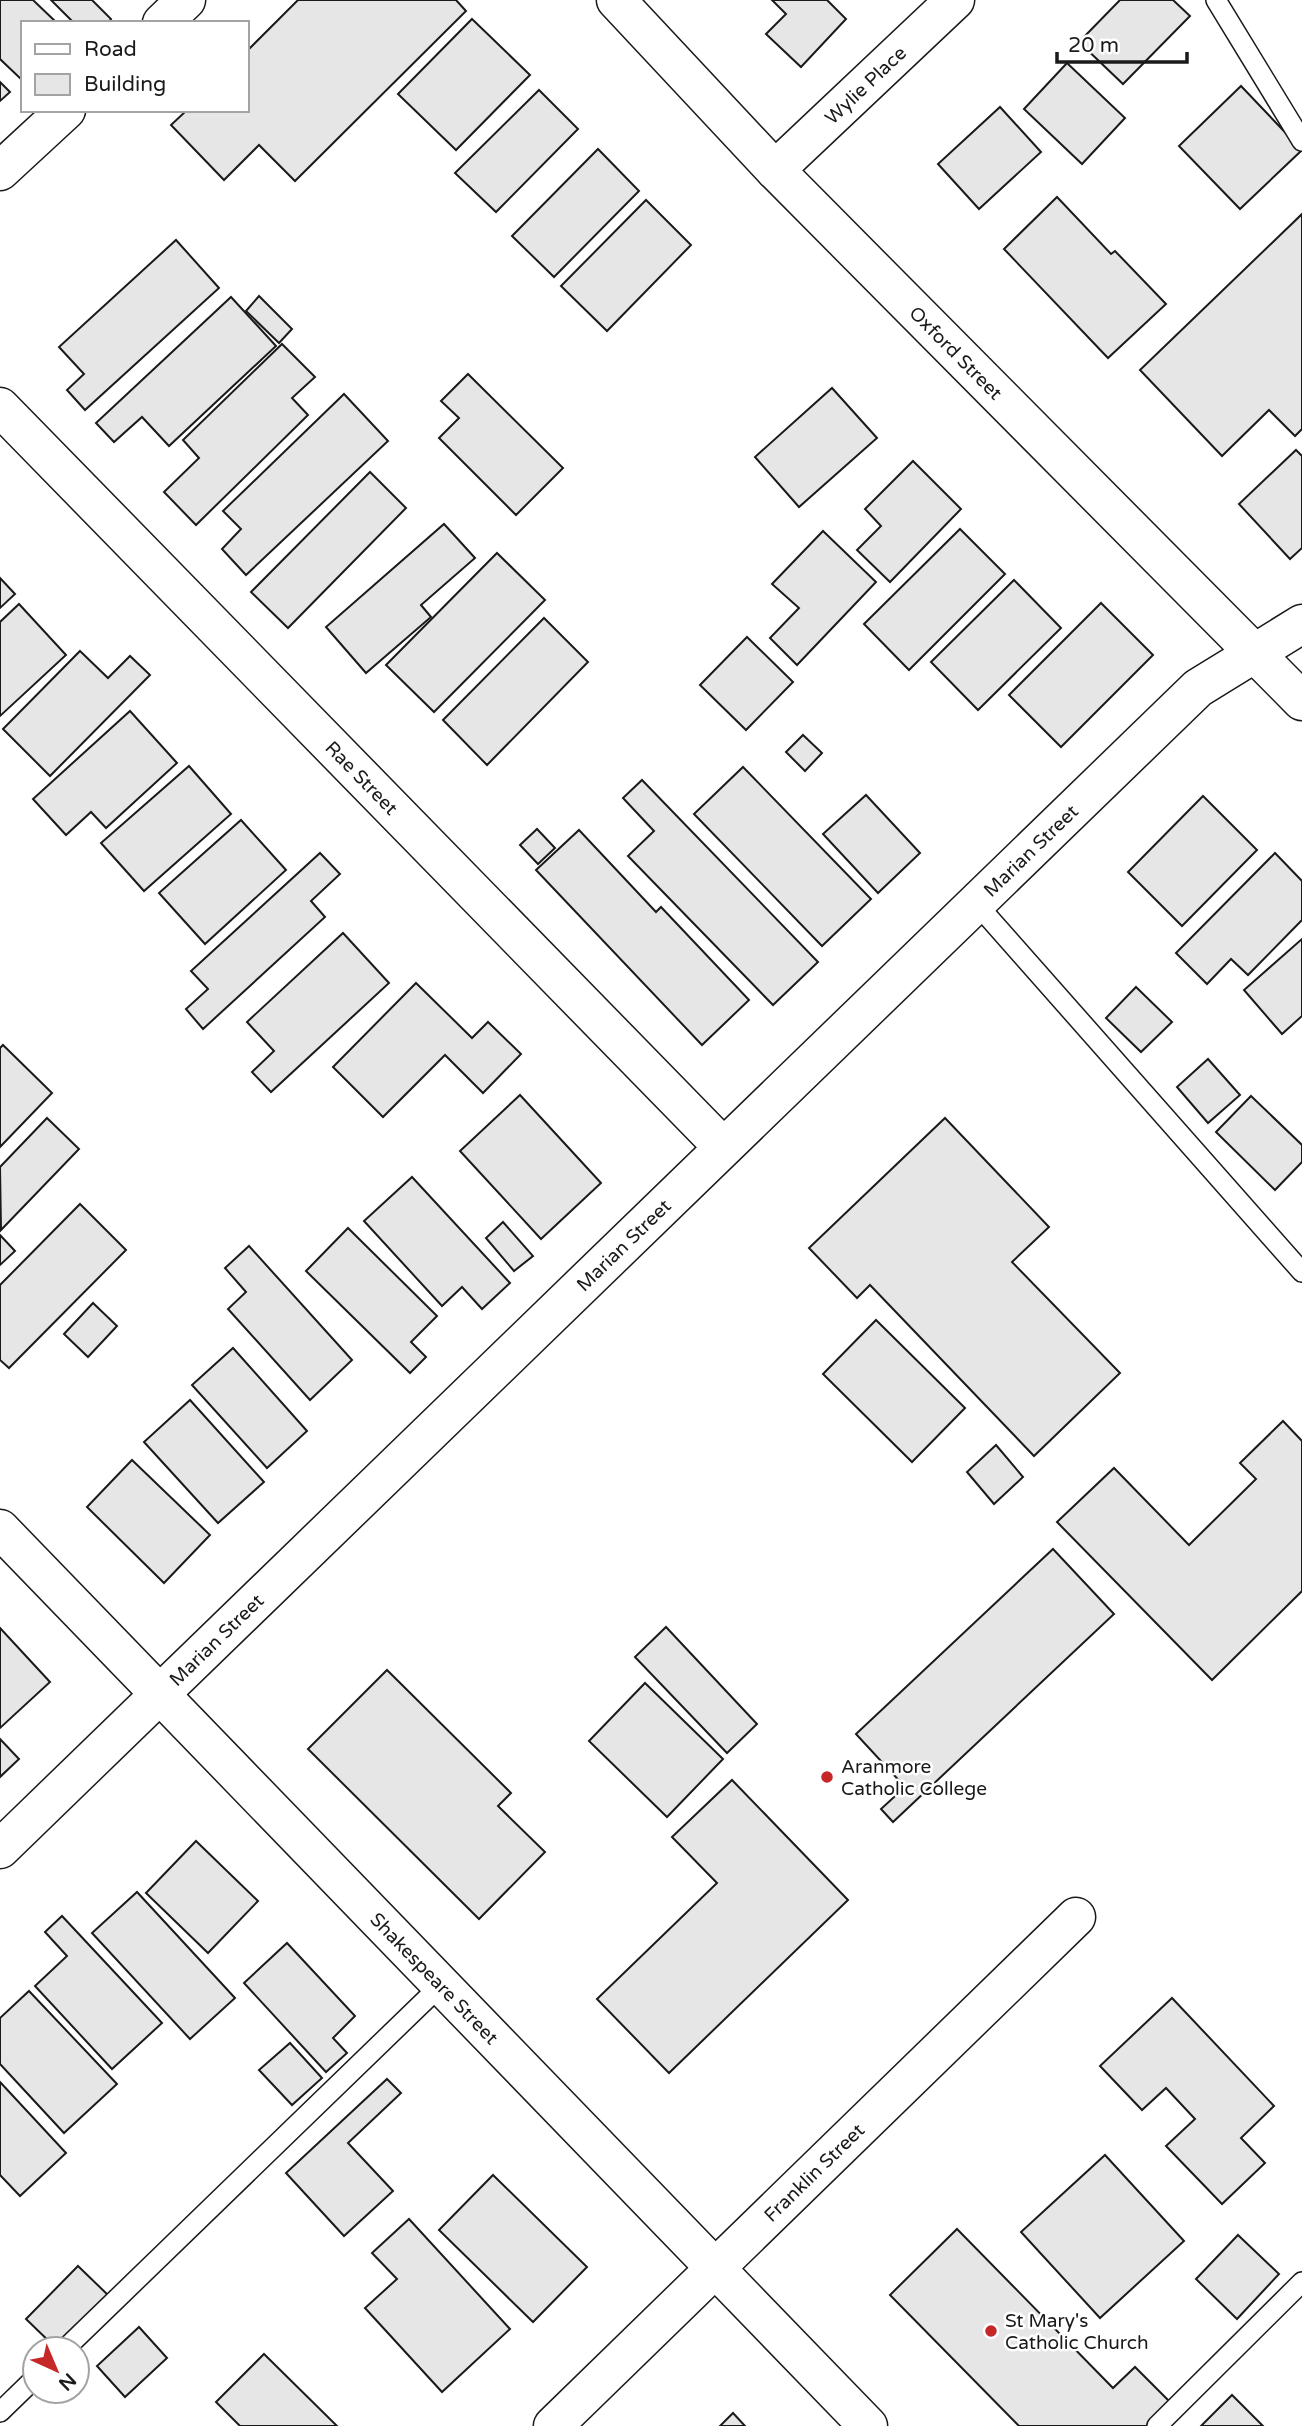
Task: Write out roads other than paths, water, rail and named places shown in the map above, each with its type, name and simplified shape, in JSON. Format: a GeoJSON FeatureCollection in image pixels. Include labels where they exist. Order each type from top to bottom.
{"type":"FeatureCollection","features":[{"type":"Feature","properties":{"kind":"street"},"geometry":{"type":"LineString","coordinates":[[164,21],[186,0]]}},
{"type":"Feature","properties":{"kind":"street","name":"Oxford Street"},"geometry":{"type":"LineString","coordinates":[[616,0],[775,170],[1302,701]]}},
{"type":"Feature","properties":{"kind":"street","name":"Wylie Place"},"geometry":{"type":"LineString","coordinates":[[775,170],[955,0]]}},
{"type":"Feature","properties":{"kind":"street"},"geometry":{"type":"LineString","coordinates":[[0,171],[64,112]]}},
{"type":"Feature","properties":{"kind":"street","name":"Rae Street"},"geometry":{"type":"LineString","coordinates":[[0,407],[723,1147]]}},
{"type":"Feature","properties":{"kind":"street","name":"Marian Street"},"geometry":{"type":"LineString","coordinates":[[0,1849],[1198,688],[1302,624]]}},
{"type":"Feature","properties":{"kind":"street","name":"Shakespeare Street"},"geometry":{"type":"LineString","coordinates":[[0,1529],[868,2426]]}},
{"type":"Feature","properties":{"kind":"street","name":"Franklin Street"},"geometry":{"type":"LineString","coordinates":[[553,2426],[1076,1917]]}},
{"type":"Feature","properties":{"kind":"lane"},"geometry":{"type":"LineString","coordinates":[[1216,0],[1302,141]]}},
{"type":"Feature","properties":{"kind":"lane"},"geometry":{"type":"LineString","coordinates":[[975,902],[1302,1272]]}},
{"type":"Feature","properties":{"kind":"lane"},"geometry":{"type":"LineString","coordinates":[[79,2335],[441,1984]]}},
{"type":"Feature","properties":{"kind":"lane"},"geometry":{"type":"LineString","coordinates":[[1157,2426],[1302,2283]]}},
{"type":"Feature","properties":{"kind":"lane"},"geometry":{"type":"LineString","coordinates":[[0,2412],[21,2392]]}},
{"type":"Feature","properties":{"kind":"place","name":"Aranmore Catholic College"},"geometry":{"type":"Point","coordinates":[827,1777]}},
{"type":"Feature","properties":{"kind":"place","name":"St Mary's Catholic Church"},"geometry":{"type":"Point","coordinates":[991,2331]}}]}
